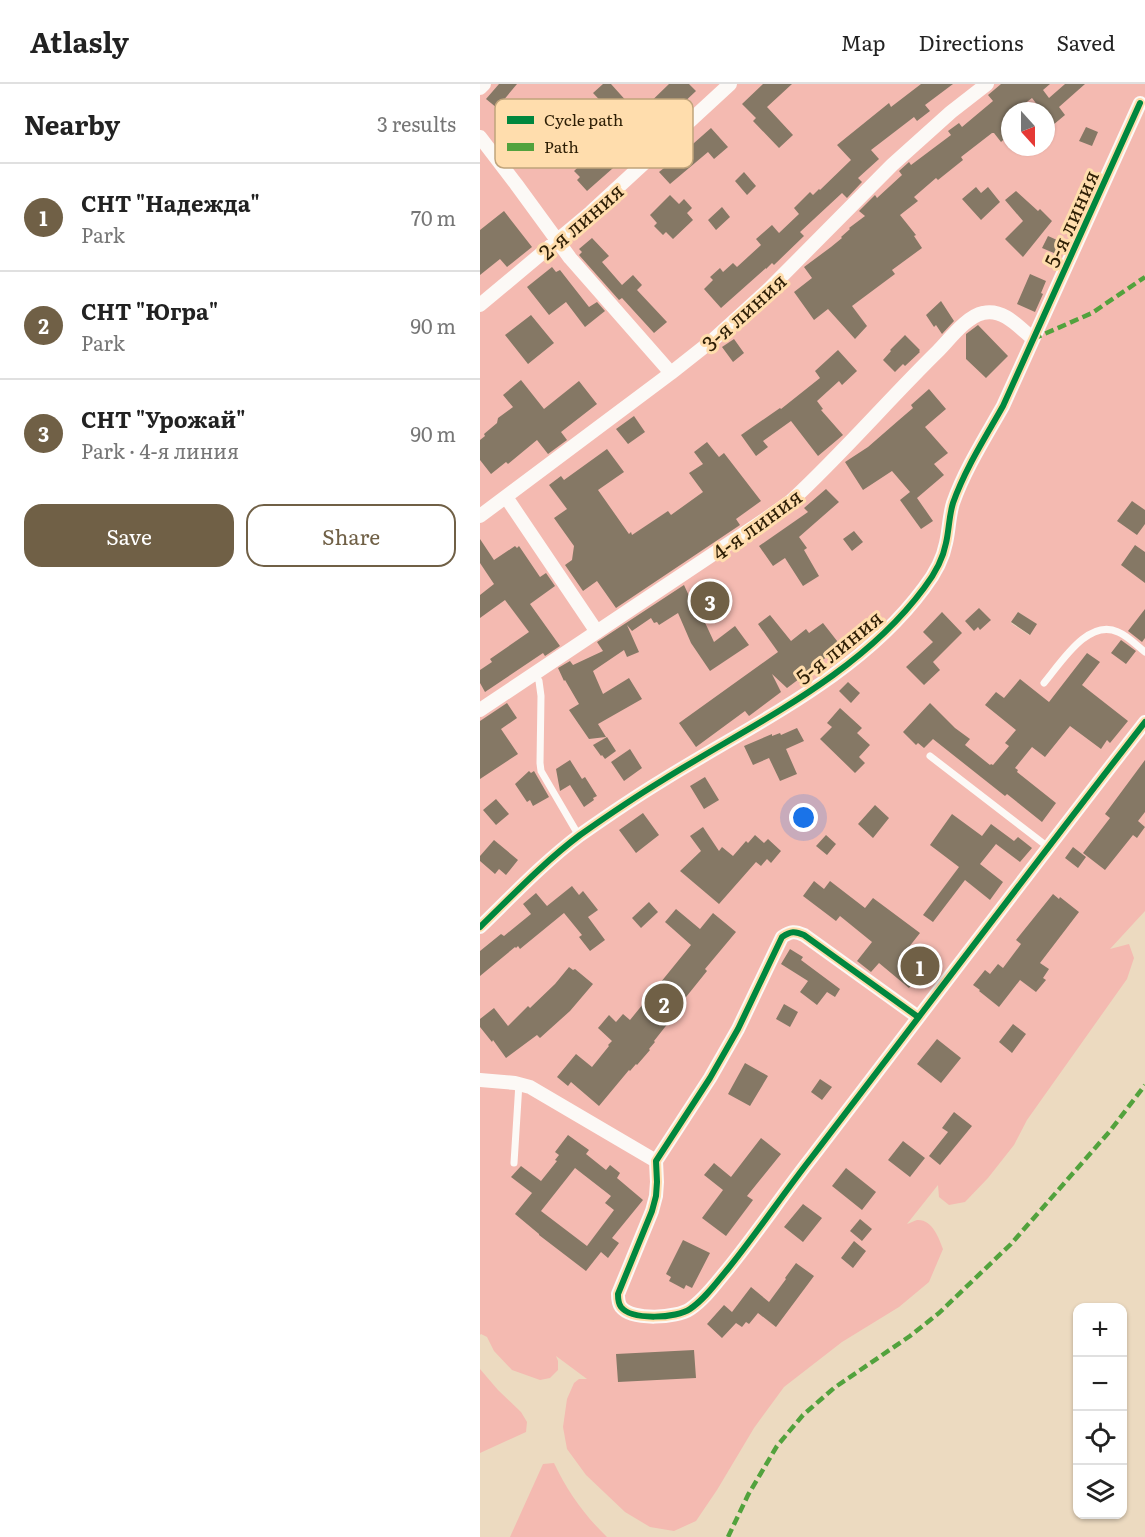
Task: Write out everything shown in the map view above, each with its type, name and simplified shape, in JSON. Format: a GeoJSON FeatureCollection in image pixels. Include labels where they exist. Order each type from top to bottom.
{"type":"FeatureCollection","features":[{"type":"Feature","properties":{"kind":"street"},"geometry":{"type":"LineString","coordinates":[[480,87],[484,84]]}},
{"type":"Feature","properties":{"kind":"street","name":"2-я линия"},"geometry":{"type":"LineString","coordinates":[[693,118],[730,84]]}},
{"type":"Feature","properties":{"kind":"street","name":"3-я линия"},"geometry":{"type":"LineString","coordinates":[[480,516],[671,373],[746,311],[892,165],[934,126],[987,84]]}},
{"type":"Feature","properties":{"kind":"street","name":"5-я линия"},"geometry":{"type":"LineString","coordinates":[[480,927],[579,836],[663,780],[804,694],[858,656],[891,626],[924,587],[940,561],[957,493],[1003,406],[1140,103]]}},
{"type":"Feature","properties":{"kind":"street"},"geometry":{"type":"LineString","coordinates":[[480,137],[495,157]]}},
{"type":"Feature","properties":{"kind":"street"},"geometry":{"type":"LineString","coordinates":[[504,168],[576,265],[671,373]]}},
{"type":"Feature","properties":{"kind":"street","name":"2-я линия"},"geometry":{"type":"LineString","coordinates":[[480,304],[591,212],[639,168]]}},
{"type":"Feature","properties":{"kind":"street","name":"4-я линия"},"geometry":{"type":"LineString","coordinates":[[480,710],[790,501],[976,315],[993,312],[1003,315],[1033,339]]}},
{"type":"Feature","properties":{"kind":"street"},"geometry":{"type":"LineString","coordinates":[[506,497],[597,632]]}},
{"type":"Feature","properties":{"kind":"street"},"geometry":{"type":"LineString","coordinates":[[918,1017],[804,935],[789,932],[782,937],[738,1029],[710,1078],[656,1161],[656,1196],[652,1212],[618,1294],[621,1307],[634,1314],[669,1316],[680,1314],[689,1310],[715,1285],[1145,722]]}},
{"type":"Feature","properties":{"kind":"street"},"geometry":{"type":"LineString","coordinates":[[480,1080],[519,1083],[530,1087],[656,1161]]}},
{"type":"Feature","properties":{"kind":"lane"},"geometry":{"type":"LineString","coordinates":[[1044,683],[1079,642],[1088,634],[1096,631],[1106,629],[1115,631],[1145,652]]}},
{"type":"Feature","properties":{"kind":"lane"},"geometry":{"type":"LineString","coordinates":[[535,674],[541,688],[541,771],[579,836]]}},
{"type":"Feature","properties":{"kind":"lane"},"geometry":{"type":"LineString","coordinates":[[930,756],[1048,847]]}},
{"type":"Feature","properties":{"kind":"lane"},"geometry":{"type":"LineString","coordinates":[[514,1163],[519,1083]]}},
{"type":"Feature","properties":{"kind":"shaded area"},"geometry":{"type":"Polygon","coordinates":[[[480,84],[1145,84],[1145,911],[1110,949],[1129,944],[1134,958],[1127,979],[1027,1120],[1014,1145],[988,1178],[965,1202],[949,1205],[939,1197],[938,1185],[907,1224],[917,1220],[927,1223],[934,1230],[943,1249],[929,1282],[899,1307],[842,1342],[784,1387],[754,1428],[696,1521],[674,1531],[650,1527],[625,1512],[586,1475],[567,1449],[563,1427],[567,1399],[574,1383],[579,1379],[587,1379],[556,1356],[558,1370],[550,1378],[540,1380],[512,1370],[494,1351],[487,1337],[480,1335],[480,84]],[[1018,612],[1011,623],[1029,635],[1036,624],[1018,612]]]}},
{"type":"Feature","properties":{"kind":"shaded area"},"geometry":{"type":"Polygon","coordinates":[[[480,1369],[521,1412],[527,1422],[526,1432],[480,1453],[480,1369]]]}},
{"type":"Feature","properties":{"kind":"shaded area"},"geometry":{"type":"Polygon","coordinates":[[[554,1463],[577,1503],[607,1537],[510,1537],[543,1464],[554,1463]]]}},
{"type":"Feature","properties":{"kind":"building"},"geometry":{"type":"Polygon","coordinates":[[[499,84],[517,84],[504,99],[495,99],[495,106],[486,99],[499,84]]]}},
{"type":"Feature","properties":{"kind":"building"},"geometry":{"type":"Polygon","coordinates":[[[603,84],[611,84],[624,99],[599,99],[593,93],[603,84]]]}},
{"type":"Feature","properties":{"kind":"building"},"geometry":{"type":"Polygon","coordinates":[[[669,84],[689,84],[696,91],[688,99],[654,99],[669,84]]]}},
{"type":"Feature","properties":{"kind":"building"},"geometry":{"type":"Polygon","coordinates":[[[763,84],[792,84],[767,107],[793,135],[779,148],[753,121],[756,118],[742,104],[763,84]]]}},
{"type":"Feature","properties":{"kind":"building"},"geometry":{"type":"Polygon","coordinates":[[[921,84],[953,84],[925,105],[930,111],[917,121],[914,117],[871,150],[879,159],[858,178],[862,182],[847,198],[842,193],[800,232],[804,236],[774,265],[772,263],[721,308],[704,289],[713,280],[710,277],[720,268],[723,272],[733,263],[737,267],[761,245],[756,239],[772,225],[779,233],[799,214],[794,208],[810,192],[813,195],[820,190],[851,160],[837,145],[889,103],[891,107],[921,84]]]}},
{"type":"Feature","properties":{"kind":"building"},"geometry":{"type":"Polygon","coordinates":[[[1001,84],[1050,84],[1043,90],[1049,98],[1065,84],[1085,84],[1059,107],[1065,115],[1055,123],[1055,102],[1035,102],[1032,98],[1027,102],[1001,102],[1001,142],[992,133],[961,157],[963,160],[938,180],[936,178],[914,197],[918,201],[900,215],[916,235],[914,236],[922,248],[892,270],[895,274],[852,306],[867,326],[855,339],[828,309],[814,320],[794,292],[812,278],[804,267],[842,238],[849,228],[865,216],[859,211],[875,195],[877,198],[902,175],[899,171],[909,162],[911,165],[951,135],[948,131],[959,123],[962,127],[993,101],[988,95],[1001,84]]]}},
{"type":"Feature","properties":{"kind":"building"},"geometry":{"type":"Polygon","coordinates":[[[1086,127],[1098,132],[1092,146],[1079,141],[1086,127]]]}},
{"type":"Feature","properties":{"kind":"building"},"geometry":{"type":"Polygon","coordinates":[[[711,128],[728,147],[714,159],[708,152],[693,165],[693,144],[711,128]]]}},
{"type":"Feature","properties":{"kind":"building"},"geometry":{"type":"Polygon","coordinates":[[[577,168],[613,168],[587,191],[577,180],[580,177],[574,171],[577,168]]]}},
{"type":"Feature","properties":{"kind":"building"},"geometry":{"type":"Polygon","coordinates":[[[664,168],[689,168],[670,184],[659,172],[664,168]]]}},
{"type":"Feature","properties":{"kind":"building"},"geometry":{"type":"Polygon","coordinates":[[[744,172],[756,186],[747,195],[735,181],[744,172]]]}},
{"type":"Feature","properties":{"kind":"building"},"geometry":{"type":"Polygon","coordinates":[[[976,187],[981,193],[988,187],[1000,202],[981,220],[962,199],[976,187]]]}},
{"type":"Feature","properties":{"kind":"building"},"geometry":{"type":"Polygon","coordinates":[[[1016,191],[1052,221],[1023,257],[1005,239],[1023,221],[1005,200],[1016,191]]]}},
{"type":"Feature","properties":{"kind":"building"},"geometry":{"type":"Polygon","coordinates":[[[670,195],[679,204],[684,199],[692,208],[687,213],[693,220],[673,239],[666,232],[663,235],[654,226],[657,223],[650,215],[670,195]]]}},
{"type":"Feature","properties":{"kind":"building"},"geometry":{"type":"Polygon","coordinates":[[[722,207],[730,217],[716,230],[708,220],[722,207]]]}},
{"type":"Feature","properties":{"kind":"building"},"geometry":{"type":"Polygon","coordinates":[[[504,211],[532,247],[507,267],[500,259],[480,275],[480,230],[504,211]]]}},
{"type":"Feature","properties":{"kind":"building"},"geometry":{"type":"Polygon","coordinates":[[[1048,236],[1066,244],[1061,256],[1042,248],[1048,236]]]}},
{"type":"Feature","properties":{"kind":"building"},"geometry":{"type":"Polygon","coordinates":[[[592,238],[609,256],[602,262],[622,285],[633,275],[642,285],[637,290],[667,322],[654,333],[622,298],[619,300],[579,255],[582,252],[579,249],[592,238]]]}},
{"type":"Feature","properties":{"kind":"building"},"geometry":{"type":"Polygon","coordinates":[[[552,267],[556,272],[560,270],[589,307],[597,302],[605,311],[585,327],[566,302],[549,315],[527,287],[552,267]]]}},
{"type":"Feature","properties":{"kind":"building"},"geometry":{"type":"Polygon","coordinates":[[[1030,274],[1046,281],[1035,312],[1017,304],[1030,274]]]}},
{"type":"Feature","properties":{"kind":"building"},"geometry":{"type":"Polygon","coordinates":[[[941,301],[954,321],[942,334],[926,315],[941,301]]]}},
{"type":"Feature","properties":{"kind":"building"},"geometry":{"type":"Polygon","coordinates":[[[531,315],[554,343],[528,364],[505,335],[531,315]]]}},
{"type":"Feature","properties":{"kind":"building"},"geometry":{"type":"Polygon","coordinates":[[[978,325],[1008,356],[986,378],[966,359],[966,334],[978,325]]]}},
{"type":"Feature","properties":{"kind":"building"},"geometry":{"type":"Polygon","coordinates":[[[905,335],[920,352],[895,372],[883,360],[905,335]]]}},
{"type":"Feature","properties":{"kind":"building"},"geometry":{"type":"Polygon","coordinates":[[[734,339],[744,353],[733,362],[722,347],[734,339]]]}},
{"type":"Feature","properties":{"kind":"building"},"geometry":{"type":"Polygon","coordinates":[[[838,350],[857,371],[842,385],[839,381],[817,401],[823,409],[821,410],[843,435],[818,456],[791,421],[763,441],[768,447],[756,456],[741,435],[781,409],[820,378],[815,371],[838,350]]]}},
{"type":"Feature","properties":{"kind":"building"},"geometry":{"type":"Polygon","coordinates":[[[521,380],[544,409],[579,381],[597,404],[561,432],[567,440],[548,454],[537,440],[508,464],[506,462],[491,474],[480,460],[480,440],[497,423],[498,418],[513,407],[503,395],[521,380]]]}},
{"type":"Feature","properties":{"kind":"building"},"geometry":{"type":"Polygon","coordinates":[[[929,389],[946,409],[925,427],[948,453],[934,464],[944,475],[917,498],[933,521],[921,529],[900,500],[910,492],[892,471],[863,490],[845,462],[868,447],[913,408],[911,405],[929,389]]]}},
{"type":"Feature","properties":{"kind":"building"},"geometry":{"type":"Polygon","coordinates":[[[634,416],[645,432],[628,444],[616,429],[634,416]]]}},
{"type":"Feature","properties":{"kind":"building"},"geometry":{"type":"Polygon","coordinates":[[[707,442],[719,457],[724,453],[761,501],[736,519],[740,525],[616,608],[597,581],[583,591],[565,565],[572,560],[574,546],[554,518],[567,509],[549,485],[561,476],[564,480],[607,449],[624,472],[598,490],[632,535],[668,511],[671,515],[703,492],[689,473],[703,464],[694,452],[707,442]]]}},
{"type":"Feature","properties":{"kind":"building"},"geometry":{"type":"Polygon","coordinates":[[[826,489],[839,502],[799,537],[807,548],[804,550],[819,576],[803,586],[785,558],[773,566],[759,546],[808,512],[804,508],[826,489]]]}},
{"type":"Feature","properties":{"kind":"building"},"geometry":{"type":"Polygon","coordinates":[[[1132,501],[1145,510],[1145,524],[1137,535],[1117,521],[1132,501]]]}},
{"type":"Feature","properties":{"kind":"building"},"geometry":{"type":"Polygon","coordinates":[[[854,531],[863,542],[852,551],[843,539],[854,531]]]}},
{"type":"Feature","properties":{"kind":"building"},"geometry":{"type":"Polygon","coordinates":[[[480,539],[494,560],[515,546],[517,548],[519,546],[540,577],[546,573],[555,586],[530,604],[560,646],[545,656],[543,653],[485,692],[480,683],[480,670],[492,662],[490,659],[529,632],[505,600],[480,618],[480,595],[494,584],[480,563],[480,539]]]}},
{"type":"Feature","properties":{"kind":"building"},"geometry":{"type":"Polygon","coordinates":[[[1135,545],[1145,552],[1145,583],[1121,565],[1135,545]]]}},
{"type":"Feature","properties":{"kind":"building"},"geometry":{"type":"Polygon","coordinates":[[[684,585],[690,598],[700,593],[709,613],[702,616],[714,642],[735,626],[749,645],[710,671],[691,643],[678,613],[659,625],[651,618],[632,631],[627,625],[639,652],[627,657],[624,650],[593,671],[603,694],[629,678],[642,699],[598,724],[606,737],[589,739],[569,710],[579,704],[558,668],[570,661],[573,665],[603,651],[597,642],[684,585]]]}},
{"type":"Feature","properties":{"kind":"building"},"geometry":{"type":"Polygon","coordinates":[[[979,608],[991,620],[980,630],[978,627],[974,631],[965,621],[979,608]]]}},
{"type":"Feature","properties":{"kind":"building"},"geometry":{"type":"Polygon","coordinates":[[[1145,609],[1145,638],[1142,642],[1128,631],[1145,609]]]}},
{"type":"Feature","properties":{"kind":"building"},"geometry":{"type":"Polygon","coordinates":[[[942,612],[962,633],[933,662],[940,670],[924,685],[906,667],[933,642],[923,632],[942,612]]]}},
{"type":"Feature","properties":{"kind":"building"},"geometry":{"type":"Polygon","coordinates":[[[1018,612],[1037,624],[1030,635],[1011,622],[1018,612]]]}},
{"type":"Feature","properties":{"kind":"building"},"geometry":{"type":"Polygon","coordinates":[[[770,615],[791,641],[806,629],[809,633],[823,623],[841,646],[811,669],[814,673],[802,682],[799,679],[787,688],[772,674],[781,692],[749,716],[745,711],[696,747],[679,723],[778,652],[758,624],[770,615]]]}},
{"type":"Feature","properties":{"kind":"building"},"geometry":{"type":"Polygon","coordinates":[[[1121,640],[1136,651],[1126,664],[1111,653],[1121,640]]]}},
{"type":"Feature","properties":{"kind":"building"},"geometry":{"type":"Polygon","coordinates":[[[1087,653],[1100,662],[1082,685],[1128,721],[1110,743],[1107,740],[1101,749],[1070,726],[1045,757],[1032,747],[1015,768],[1056,803],[1042,822],[933,739],[924,748],[918,743],[916,745],[903,732],[930,703],[955,728],[970,739],[965,745],[993,765],[1009,746],[1005,743],[1016,730],[985,705],[996,692],[1004,698],[1020,679],[1049,702],[1087,653]]]}},
{"type":"Feature","properties":{"kind":"building"},"geometry":{"type":"Polygon","coordinates":[[[848,682],[860,693],[851,703],[839,691],[848,682]]]}},
{"type":"Feature","properties":{"kind":"building"},"geometry":{"type":"Polygon","coordinates":[[[507,703],[517,718],[501,729],[518,754],[480,779],[480,721],[507,703]]]}},
{"type":"Feature","properties":{"kind":"building"},"geometry":{"type":"Polygon","coordinates":[[[840,708],[862,728],[857,733],[870,745],[859,757],[865,763],[855,773],[820,739],[832,727],[827,723],[840,708]]]}},
{"type":"Feature","properties":{"kind":"building"},"geometry":{"type":"Polygon","coordinates":[[[797,728],[804,741],[786,749],[797,774],[780,781],[769,758],[753,765],[744,746],[772,734],[772,736],[780,733],[781,735],[797,728]]]}},
{"type":"Feature","properties":{"kind":"building"},"geometry":{"type":"Polygon","coordinates":[[[607,737],[616,751],[605,759],[593,745],[607,737]]]}},
{"type":"Feature","properties":{"kind":"building"},"geometry":{"type":"Polygon","coordinates":[[[630,749],[642,768],[624,781],[611,762],[630,749]]]}},
{"type":"Feature","properties":{"kind":"building"},"geometry":{"type":"Polygon","coordinates":[[[570,760],[582,779],[585,777],[597,796],[584,807],[570,785],[560,791],[556,769],[570,760]]]}},
{"type":"Feature","properties":{"kind":"building"},"geometry":{"type":"Polygon","coordinates":[[[1145,760],[1145,812],[1138,821],[1145,827],[1137,838],[1133,835],[1105,870],[1083,853],[1110,818],[1105,814],[1145,760]]]}},
{"type":"Feature","properties":{"kind":"building"},"geometry":{"type":"Polygon","coordinates":[[[529,771],[531,773],[534,771],[549,797],[533,806],[530,800],[527,802],[515,784],[529,771]]]}},
{"type":"Feature","properties":{"kind":"building"},"geometry":{"type":"Polygon","coordinates":[[[705,777],[719,800],[704,809],[690,786],[705,777]]]}},
{"type":"Feature","properties":{"kind":"building"},"geometry":{"type":"Polygon","coordinates":[[[496,799],[509,814],[496,825],[483,810],[496,799]]]}},
{"type":"Feature","properties":{"kind":"building"},"geometry":{"type":"Polygon","coordinates":[[[875,805],[889,818],[873,838],[858,824],[875,805]]]}},
{"type":"Feature","properties":{"kind":"building"},"geometry":{"type":"Polygon","coordinates":[[[643,813],[659,835],[636,853],[619,830],[643,813]]]}},
{"type":"Feature","properties":{"kind":"building"},"geometry":{"type":"Polygon","coordinates":[[[952,814],[982,836],[991,824],[1014,841],[1018,837],[1032,848],[1020,862],[996,844],[980,864],[1003,882],[990,900],[965,880],[933,922],[923,915],[959,867],[930,845],[952,814]]]}},
{"type":"Feature","properties":{"kind":"building"},"geometry":{"type":"Polygon","coordinates":[[[703,827],[719,851],[722,847],[733,856],[746,841],[748,843],[755,835],[764,843],[768,839],[781,851],[771,863],[767,859],[761,866],[756,862],[719,904],[680,871],[701,851],[690,836],[703,827]]]}},
{"type":"Feature","properties":{"kind":"building"},"geometry":{"type":"Polygon","coordinates":[[[826,835],[836,844],[827,855],[816,846],[826,835]]]}},
{"type":"Feature","properties":{"kind":"building"},"geometry":{"type":"Polygon","coordinates":[[[494,840],[518,860],[506,875],[499,869],[495,874],[480,861],[480,856],[494,840]]]}},
{"type":"Feature","properties":{"kind":"building"},"geometry":{"type":"Polygon","coordinates":[[[1073,847],[1086,857],[1078,868],[1065,858],[1073,847]]]}},
{"type":"Feature","properties":{"kind":"building"},"geometry":{"type":"Polygon","coordinates":[[[814,881],[824,889],[830,881],[865,908],[873,898],[920,933],[909,947],[929,963],[909,988],[879,963],[871,972],[857,961],[872,942],[840,916],[836,921],[803,896],[814,881]]]}},
{"type":"Feature","properties":{"kind":"building"},"geometry":{"type":"Polygon","coordinates":[[[572,886],[579,895],[583,891],[598,910],[588,917],[605,940],[590,951],[579,937],[582,935],[564,913],[520,949],[518,946],[515,947],[480,976],[480,951],[501,934],[504,936],[531,914],[523,904],[536,893],[547,906],[572,886]]]}},
{"type":"Feature","properties":{"kind":"building"},"geometry":{"type":"Polygon","coordinates":[[[1053,894],[1079,912],[1040,963],[1049,969],[1043,978],[1046,980],[1036,992],[1020,980],[999,1007],[973,985],[985,970],[990,974],[998,964],[1003,968],[1021,944],[1016,940],[1053,894]]]}},
{"type":"Feature","properties":{"kind":"building"},"geometry":{"type":"Polygon","coordinates":[[[649,902],[658,912],[641,928],[632,918],[649,902]]]}},
{"type":"Feature","properties":{"kind":"building"},"geometry":{"type":"Polygon","coordinates":[[[676,909],[700,929],[713,913],[736,932],[705,969],[707,971],[678,1007],[680,1008],[654,1041],[650,1050],[637,1065],[629,1070],[599,1106],[571,1082],[568,1086],[557,1077],[576,1054],[592,1067],[612,1041],[598,1028],[609,1015],[616,1022],[623,1014],[630,1020],[691,945],[665,922],[676,909]]]}},
{"type":"Feature","properties":{"kind":"building"},"geometry":{"type":"Polygon","coordinates":[[[790,949],[803,957],[801,960],[840,989],[835,997],[827,992],[817,1005],[800,992],[808,981],[781,964],[790,949]]]}},
{"type":"Feature","properties":{"kind":"building"},"geometry":{"type":"Polygon","coordinates":[[[569,967],[575,969],[593,984],[570,1011],[540,1038],[537,1035],[506,1058],[480,1027],[480,1019],[494,1008],[508,1026],[555,984],[569,967]]]}},
{"type":"Feature","properties":{"kind":"building"},"geometry":{"type":"Polygon","coordinates":[[[784,1004],[798,1012],[790,1027],[776,1019],[784,1004]]]}},
{"type":"Feature","properties":{"kind":"building"},"geometry":{"type":"Polygon","coordinates":[[[1013,1024],[1026,1034],[1012,1053],[999,1042],[1013,1024]]]}},
{"type":"Feature","properties":{"kind":"building"},"geometry":{"type":"Polygon","coordinates":[[[937,1039],[961,1058],[941,1083],[917,1064],[937,1039]]]}},
{"type":"Feature","properties":{"kind":"building"},"geometry":{"type":"Polygon","coordinates":[[[745,1063],[768,1076],[750,1106],[728,1094],[745,1063]]]}},
{"type":"Feature","properties":{"kind":"building"},"geometry":{"type":"Polygon","coordinates":[[[820,1079],[832,1087],[822,1100],[811,1092],[820,1079]]]}},
{"type":"Feature","properties":{"kind":"building"},"geometry":{"type":"Polygon","coordinates":[[[954,1112],[972,1126],[940,1165],[929,1156],[948,1132],[942,1128],[954,1112]]]}},
{"type":"Feature","properties":{"kind":"building"},"geometry":{"type":"Polygon","coordinates":[[[568,1135],[589,1150],[586,1154],[606,1170],[610,1165],[620,1173],[617,1178],[643,1200],[612,1238],[619,1243],[608,1258],[601,1252],[586,1271],[515,1214],[532,1193],[511,1177],[521,1166],[541,1181],[557,1161],[555,1160],[559,1155],[555,1152],[568,1135]],[[575,1168],[541,1211],[587,1246],[614,1210],[605,1203],[611,1196],[575,1168]]]}},
{"type":"Feature","properties":{"kind":"building"},"geometry":{"type":"Polygon","coordinates":[[[761,1138],[781,1154],[747,1196],[753,1200],[726,1236],[702,1218],[723,1190],[704,1175],[714,1163],[731,1177],[761,1138]]]}},
{"type":"Feature","properties":{"kind":"building"},"geometry":{"type":"Polygon","coordinates":[[[903,1141],[925,1158],[910,1177],[888,1160],[903,1141]]]}},
{"type":"Feature","properties":{"kind":"building"},"geometry":{"type":"Polygon","coordinates":[[[846,1168],[876,1192],[862,1210],[832,1186],[846,1168]]]}},
{"type":"Feature","properties":{"kind":"building"},"geometry":{"type":"Polygon","coordinates":[[[803,1204],[822,1218],[803,1242],[784,1227],[803,1204]]]}},
{"type":"Feature","properties":{"kind":"building"},"geometry":{"type":"Polygon","coordinates":[[[860,1219],[872,1229],[862,1241],[850,1231],[860,1219]]]}},
{"type":"Feature","properties":{"kind":"building"},"geometry":{"type":"Polygon","coordinates":[[[683,1240],[710,1253],[692,1288],[686,1285],[684,1289],[669,1281],[671,1277],[666,1274],[683,1240]]]}},
{"type":"Feature","properties":{"kind":"building"},"geometry":{"type":"Polygon","coordinates":[[[854,1241],[866,1251],[853,1268],[841,1258],[854,1241]]]}},
{"type":"Feature","properties":{"kind":"building"},"geometry":{"type":"Polygon","coordinates":[[[796,1263],[814,1276],[776,1327],[758,1313],[749,1324],[746,1322],[742,1327],[736,1323],[722,1338],[707,1324],[724,1305],[732,1312],[751,1287],[769,1302],[796,1263]]]}},
{"type":"Feature","properties":{"kind":"building"},"geometry":{"type":"Polygon","coordinates":[[[694,1350],[696,1378],[618,1382],[616,1354],[694,1350]]]}},
{"type":"Feature","properties":{"kind":"marked path"},"geometry":{"type":"LineString","coordinates":[[1033,339],[1092,313],[1145,277]]}},
{"type":"Feature","properties":{"kind":"marked path"},"geometry":{"type":"LineString","coordinates":[[728,1537],[748,1495],[777,1446],[803,1415],[834,1388],[910,1336],[939,1313],[1011,1244],[1110,1131],[1145,1085]]}},
{"type":"Feature","properties":{"kind":"cycle path"},"geometry":{"type":"LineString","coordinates":[[480,927],[541,868],[580,835],[642,793],[803,696],[837,672],[869,647],[898,619],[924,588],[943,555],[952,508],[963,478],[1003,406],[1140,103]]}},
{"type":"Feature","properties":{"kind":"cycle path"},"geometry":{"type":"LineString","coordinates":[[918,1017],[804,935],[793,932],[782,937],[738,1029],[710,1078],[656,1161],[656,1196],[618,1294],[621,1307],[644,1316],[665,1316],[690,1309],[710,1291],[1145,722]]}},
{"type":"Feature","properties":{"kind":"place","name":"СНТ \"Урожай\""},"geometry":{"type":"Point","coordinates":[710,601]}},
{"type":"Feature","properties":{"kind":"place","name":"СНТ \"Надежда\""},"geometry":{"type":"Point","coordinates":[920,966]}},
{"type":"Feature","properties":{"kind":"place","name":"СНТ \"Югра\""},"geometry":{"type":"Point","coordinates":[664,1003]}}]}
